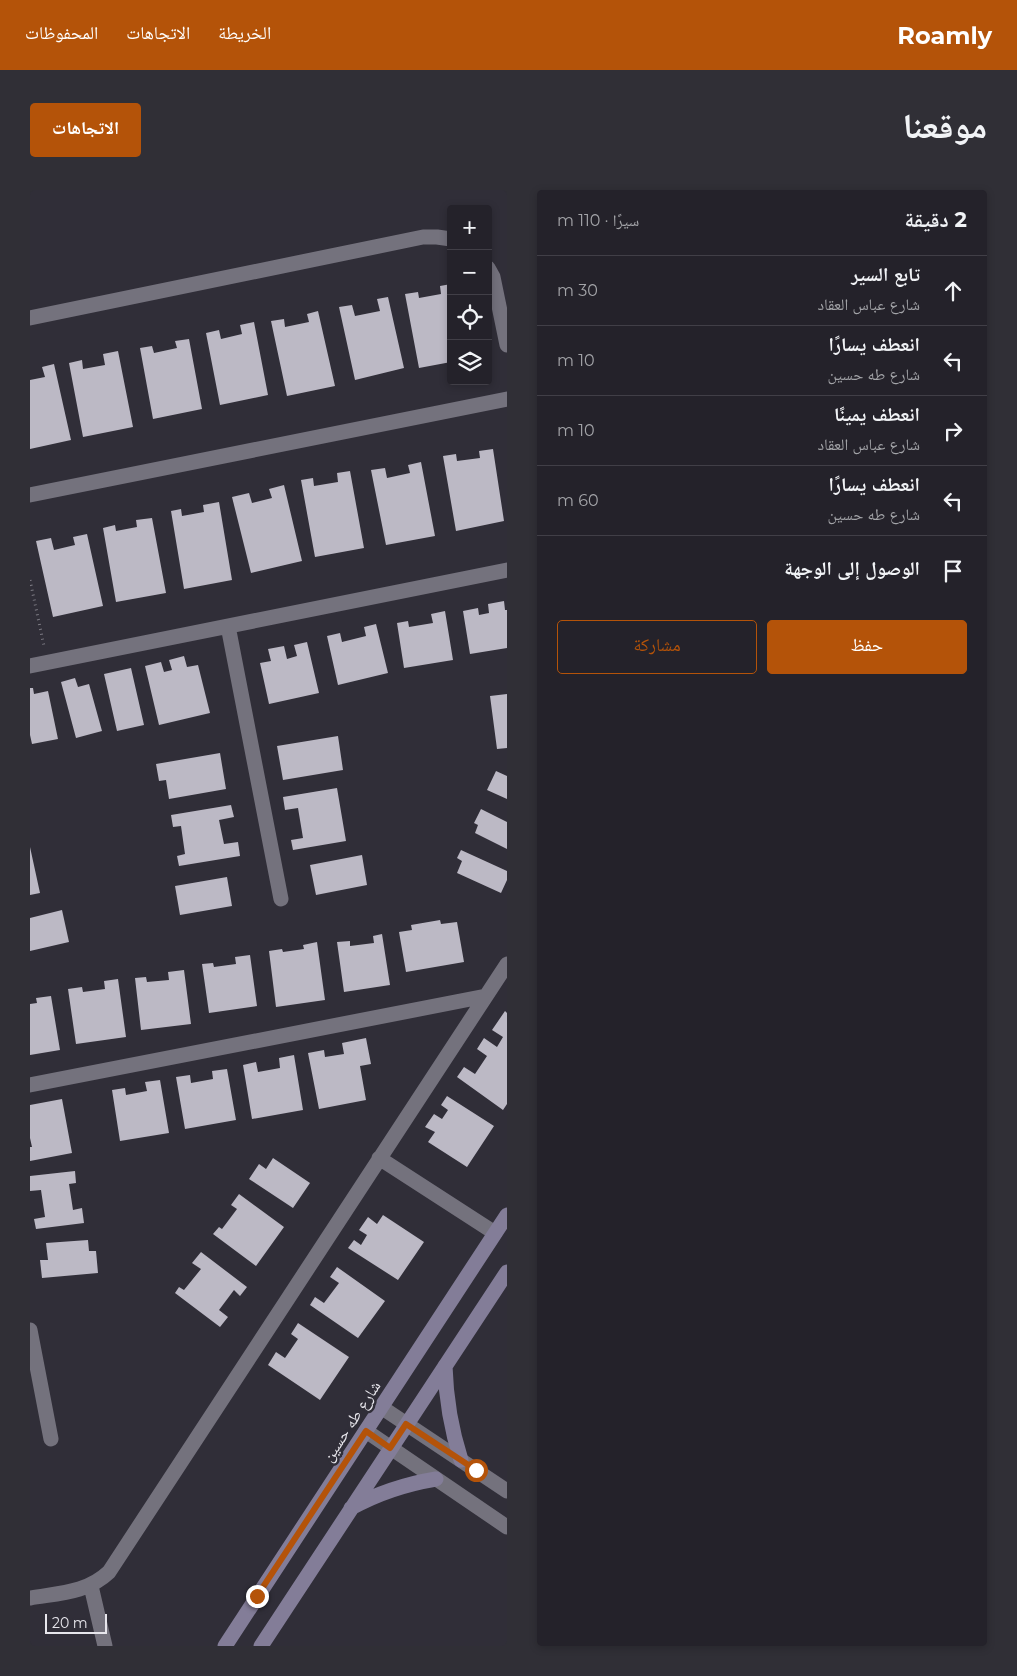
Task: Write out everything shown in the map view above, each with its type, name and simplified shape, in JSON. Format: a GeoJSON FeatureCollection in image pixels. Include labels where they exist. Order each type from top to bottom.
{"type":"FeatureCollection","features":[{"type":"Feature","properties":{"kind":"street"},"geometry":{"type":"LineString","coordinates":[[30,318],[423,237],[447,239]]}},
{"type":"Feature","properties":{"kind":"street"},"geometry":{"type":"LineString","coordinates":[[492,275],[507,345]]}},
{"type":"Feature","properties":{"kind":"street"},"geometry":{"type":"LineString","coordinates":[[30,495],[507,399]]}},
{"type":"Feature","properties":{"kind":"street"},"geometry":{"type":"LineString","coordinates":[[30,666],[507,570]]}},
{"type":"Feature","properties":{"kind":"street"},"geometry":{"type":"LineString","coordinates":[[228,626],[281,900]]}},
{"type":"Feature","properties":{"kind":"street"},"geometry":{"type":"LineString","coordinates":[[30,1598],[81,1590],[91,1586],[109,1572],[507,964]]}},
{"type":"Feature","properties":{"kind":"street"},"geometry":{"type":"LineString","coordinates":[[30,1085],[486,996]]}},
{"type":"Feature","properties":{"kind":"street"},"geometry":{"type":"LineString","coordinates":[[379,1158],[495,1233]]}},
{"type":"Feature","properties":{"kind":"street","name":"شارع طه حسين"},"geometry":{"type":"LineString","coordinates":[[225,1646],[507,1215]]}},
{"type":"Feature","properties":{"kind":"street"},"geometry":{"type":"LineString","coordinates":[[260,1646],[507,1272]]}},
{"type":"Feature","properties":{"kind":"street"},"geometry":{"type":"LineString","coordinates":[[30,1330],[51,1439]]}},
{"type":"Feature","properties":{"kind":"street"},"geometry":{"type":"LineString","coordinates":[[445,1366],[447,1404],[461,1460]]}},
{"type":"Feature","properties":{"kind":"street"},"geometry":{"type":"LineString","coordinates":[[381,1407],[507,1491]]}},
{"type":"Feature","properties":{"kind":"street"},"geometry":{"type":"LineString","coordinates":[[366,1431],[507,1527]]}},
{"type":"Feature","properties":{"kind":"street"},"geometry":{"type":"LineString","coordinates":[[350,1509],[400,1486],[436,1479]]}},
{"type":"Feature","properties":{"kind":"street"},"geometry":{"type":"LineString","coordinates":[[91,1586],[105,1646]]}},
{"type":"Feature","properties":{"kind":"path"},"geometry":{"type":"LineString","coordinates":[[30,580],[47,663]]}},
{"type":"Feature","properties":{"kind":"building"},"geometry":{"type":"Polygon","coordinates":[[[447,285],[447,363],[419,368],[405,294],[418,292],[419,298],[441,294],[440,286],[447,285]]]}},
{"type":"Feature","properties":{"kind":"building"},"geometry":{"type":"Polygon","coordinates":[[[388,297],[404,368],[355,380],[339,307],[352,305],[355,316],[380,311],[377,299],[388,297]]]}},
{"type":"Feature","properties":{"kind":"building"},"geometry":{"type":"Polygon","coordinates":[[[318,311],[335,386],[287,396],[271,321],[284,319],[285,327],[309,322],[307,314],[318,311]]]}},
{"type":"Feature","properties":{"kind":"building"},"geometry":{"type":"Polygon","coordinates":[[[254,322],[268,395],[220,405],[206,333],[219,330],[221,339],[242,334],[240,325],[254,322]]]}},
{"type":"Feature","properties":{"kind":"building"},"geometry":{"type":"Polygon","coordinates":[[[189,339],[202,409],[153,419],[140,348],[152,346],[154,353],[177,348],[175,341],[189,339]]]}},
{"type":"Feature","properties":{"kind":"building"},"geometry":{"type":"Polygon","coordinates":[[[118,351],[133,427],[83,437],[69,363],[82,360],[83,369],[105,365],[103,354],[118,351]]]}},
{"type":"Feature","properties":{"kind":"building"},"geometry":{"type":"Polygon","coordinates":[[[54,364],[71,440],[30,449],[30,380],[45,377],[42,367],[54,364]]]}},
{"type":"Feature","properties":{"kind":"building"},"geometry":{"type":"Polygon","coordinates":[[[493,449],[504,521],[456,531],[443,456],[456,454],[457,461],[480,458],[479,451],[493,449]]]}},
{"type":"Feature","properties":{"kind":"building"},"geometry":{"type":"Polygon","coordinates":[[[421,462],[435,536],[386,545],[371,470],[385,468],[387,478],[410,473],[408,465],[421,462]]]}},
{"type":"Feature","properties":{"kind":"building"},"geometry":{"type":"Polygon","coordinates":[[[350,471],[364,548],[315,557],[301,480],[313,478],[314,486],[338,482],[337,473],[350,471]]]}},
{"type":"Feature","properties":{"kind":"building"},"geometry":{"type":"Polygon","coordinates":[[[284,485],[302,561],[251,573],[232,497],[249,493],[252,503],[272,498],[269,489],[284,485]]]}},
{"type":"Feature","properties":{"kind":"building"},"geometry":{"type":"Polygon","coordinates":[[[219,502],[232,580],[184,589],[171,511],[181,509],[182,516],[204,512],[203,505],[219,502]]]}},
{"type":"Feature","properties":{"kind":"building"},"geometry":{"type":"Polygon","coordinates":[[[152,518],[166,593],[116,602],[103,528],[115,525],[116,531],[137,527],[136,520],[152,518]]]}},
{"type":"Feature","properties":{"kind":"building"},"geometry":{"type":"Polygon","coordinates":[[[87,534],[103,606],[53,617],[36,541],[51,538],[54,550],[75,545],[73,537],[87,534]]]}},
{"type":"Feature","properties":{"kind":"building"},"geometry":{"type":"Polygon","coordinates":[[[504,601],[505,610],[507,610],[507,648],[470,654],[463,611],[478,608],[479,615],[489,613],[488,604],[504,601]]]}},
{"type":"Feature","properties":{"kind":"building"},"geometry":{"type":"Polygon","coordinates":[[[445,611],[453,660],[404,668],[397,623],[408,621],[409,627],[433,623],[431,614],[445,611]]]}},
{"type":"Feature","properties":{"kind":"building"},"geometry":{"type":"Polygon","coordinates":[[[376,624],[388,673],[338,685],[327,636],[340,633],[342,642],[366,636],[364,627],[376,624]]]}},
{"type":"Feature","properties":{"kind":"building"},"geometry":{"type":"Polygon","coordinates":[[[307,642],[319,693],[269,704],[260,663],[271,661],[268,649],[284,646],[287,659],[297,656],[294,645],[307,642]]]}},
{"type":"Feature","properties":{"kind":"building"},"geometry":{"type":"Polygon","coordinates":[[[184,656],[187,667],[198,665],[210,713],[159,725],[145,666],[161,662],[164,672],[172,670],[169,660],[184,656]]]}},
{"type":"Feature","properties":{"kind":"building"},"geometry":{"type":"Polygon","coordinates":[[[131,668],[144,725],[117,731],[104,674],[131,668]]]}},
{"type":"Feature","properties":{"kind":"building"},"geometry":{"type":"Polygon","coordinates":[[[75,678],[78,687],[89,684],[102,731],[76,738],[61,682],[75,678]]]}},
{"type":"Feature","properties":{"kind":"building"},"geometry":{"type":"Polygon","coordinates":[[[30,688],[33,688],[34,694],[48,691],[58,739],[32,744],[30,735],[30,688]]]}},
{"type":"Feature","properties":{"kind":"building"},"geometry":{"type":"Polygon","coordinates":[[[507,694],[507,748],[497,749],[490,696],[507,694]]]}},
{"type":"Feature","properties":{"kind":"building"},"geometry":{"type":"Polygon","coordinates":[[[338,736],[343,770],[283,780],[277,746],[338,736]]]}},
{"type":"Feature","properties":{"kind":"building"},"geometry":{"type":"Polygon","coordinates":[[[220,753],[226,789],[169,799],[166,780],[159,781],[156,764],[220,753]]]}},
{"type":"Feature","properties":{"kind":"building"},"geometry":{"type":"Polygon","coordinates":[[[496,771],[507,776],[507,799],[487,790],[496,771]]]}},
{"type":"Feature","properties":{"kind":"building"},"geometry":{"type":"Polygon","coordinates":[[[337,788],[346,841],[293,850],[291,840],[303,838],[298,808],[285,810],[283,797],[337,788]]]}},
{"type":"Feature","properties":{"kind":"building"},"geometry":{"type":"Polygon","coordinates":[[[231,805],[234,817],[219,820],[224,844],[238,842],[240,856],[179,866],[177,856],[185,854],[181,826],[173,827],[171,815],[231,805]]]}},
{"type":"Feature","properties":{"kind":"building"},"geometry":{"type":"Polygon","coordinates":[[[481,809],[507,822],[507,849],[475,833],[478,825],[474,823],[481,809]]]}},
{"type":"Feature","properties":{"kind":"building"},"geometry":{"type":"Polygon","coordinates":[[[30,847],[40,893],[30,895],[30,847]]]}},
{"type":"Feature","properties":{"kind":"building"},"geometry":{"type":"Polygon","coordinates":[[[461,850],[507,871],[507,880],[501,893],[457,873],[462,861],[457,858],[461,850]]]}},
{"type":"Feature","properties":{"kind":"building"},"geometry":{"type":"Polygon","coordinates":[[[362,855],[367,885],[316,895],[310,865],[362,855]]]}},
{"type":"Feature","properties":{"kind":"building"},"geometry":{"type":"Polygon","coordinates":[[[227,877],[232,906],[180,915],[175,886],[227,877]]]}},
{"type":"Feature","properties":{"kind":"building"},"geometry":{"type":"Polygon","coordinates":[[[62,910],[69,942],[30,951],[30,918],[62,910]]]}},
{"type":"Feature","properties":{"kind":"building"},"geometry":{"type":"Polygon","coordinates":[[[440,920],[441,924],[457,922],[464,962],[406,972],[399,932],[412,930],[411,925],[440,920]]]}},
{"type":"Feature","properties":{"kind":"building"},"geometry":{"type":"Polygon","coordinates":[[[382,934],[390,985],[344,992],[337,942],[350,941],[350,946],[374,943],[373,936],[382,934]]]}},
{"type":"Feature","properties":{"kind":"building"},"geometry":{"type":"Polygon","coordinates":[[[317,942],[325,1000],[276,1007],[269,951],[282,949],[283,952],[304,949],[303,945],[317,942]]]}},
{"type":"Feature","properties":{"kind":"building"},"geometry":{"type":"Polygon","coordinates":[[[250,955],[257,1006],[209,1013],[202,964],[213,963],[214,967],[236,964],[235,957],[250,955]]]}},
{"type":"Feature","properties":{"kind":"building"},"geometry":{"type":"Polygon","coordinates":[[[184,970],[191,1024],[141,1030],[135,978],[146,977],[147,982],[169,980],[168,972],[184,970]]]}},
{"type":"Feature","properties":{"kind":"building"},"geometry":{"type":"Polygon","coordinates":[[[118,979],[126,1037],[76,1044],[68,989],[82,987],[83,992],[105,989],[104,981],[118,979]]]}},
{"type":"Feature","properties":{"kind":"building"},"geometry":{"type":"Polygon","coordinates":[[[51,996],[60,1050],[30,1055],[30,1004],[37,1003],[36,998],[51,996]]]}},
{"type":"Feature","properties":{"kind":"building"},"geometry":{"type":"Polygon","coordinates":[[[505,1011],[507,1013],[507,1104],[503,1110],[457,1077],[464,1067],[475,1074],[487,1056],[477,1049],[484,1038],[497,1047],[503,1037],[492,1030],[505,1011]]]}},
{"type":"Feature","properties":{"kind":"building"},"geometry":{"type":"Polygon","coordinates":[[[366,1038],[371,1064],[360,1066],[366,1100],[319,1109],[308,1053],[324,1050],[325,1057],[344,1054],[342,1043],[366,1038]]]}},
{"type":"Feature","properties":{"kind":"building"},"geometry":{"type":"Polygon","coordinates":[[[294,1055],[303,1110],[252,1119],[243,1065],[256,1062],[258,1072],[280,1068],[279,1058],[294,1055]]]}},
{"type":"Feature","properties":{"kind":"building"},"geometry":{"type":"Polygon","coordinates":[[[227,1069],[236,1120],[185,1129],[176,1077],[190,1075],[191,1083],[213,1079],[212,1071],[227,1069]]]}},
{"type":"Feature","properties":{"kind":"building"},"geometry":{"type":"Polygon","coordinates":[[[160,1080],[169,1133],[120,1141],[112,1090],[125,1088],[126,1095],[147,1091],[145,1082],[160,1080]]]}},
{"type":"Feature","properties":{"kind":"building"},"geometry":{"type":"Polygon","coordinates":[[[447,1096],[494,1126],[467,1167],[428,1142],[435,1132],[425,1127],[434,1114],[442,1119],[448,1110],[441,1105],[447,1096]]]}},
{"type":"Feature","properties":{"kind":"building"},"geometry":{"type":"Polygon","coordinates":[[[62,1099],[72,1153],[30,1161],[30,1147],[32,1147],[30,1138],[30,1105],[62,1099]]]}},
{"type":"Feature","properties":{"kind":"building"},"geometry":{"type":"Polygon","coordinates":[[[273,1158],[310,1183],[293,1208],[249,1179],[259,1164],[266,1169],[273,1158]]]}},
{"type":"Feature","properties":{"kind":"building"},"geometry":{"type":"Polygon","coordinates":[[[75,1171],[76,1183],[69,1184],[73,1210],[82,1208],[84,1223],[36,1229],[34,1219],[45,1217],[41,1190],[30,1191],[30,1176],[75,1171]]]}},
{"type":"Feature","properties":{"kind":"building"},"geometry":{"type":"Polygon","coordinates":[[[239,1194],[284,1227],[256,1266],[213,1234],[219,1227],[222,1229],[237,1209],[231,1205],[239,1194]]]}},
{"type":"Feature","properties":{"kind":"building"},"geometry":{"type":"Polygon","coordinates":[[[383,1215],[424,1242],[398,1280],[348,1248],[354,1240],[361,1245],[367,1235],[359,1230],[368,1217],[377,1224],[383,1215]]]}},
{"type":"Feature","properties":{"kind":"building"},"geometry":{"type":"Polygon","coordinates":[[[88,1240],[89,1251],[96,1251],[98,1273],[42,1278],[40,1260],[48,1260],[46,1243],[88,1240]]]}},
{"type":"Feature","properties":{"kind":"building"},"geometry":{"type":"Polygon","coordinates":[[[201,1252],[247,1287],[240,1296],[234,1290],[219,1310],[228,1317],[220,1327],[175,1293],[179,1287],[184,1290],[201,1269],[192,1263],[201,1252]]]}},
{"type":"Feature","properties":{"kind":"building"},"geometry":{"type":"Polygon","coordinates":[[[337,1267],[385,1301],[358,1338],[310,1305],[315,1297],[324,1303],[339,1283],[330,1277],[337,1267]]]}},
{"type":"Feature","properties":{"kind":"building"},"geometry":{"type":"Polygon","coordinates":[[[298,1323],[349,1357],[320,1400],[268,1365],[276,1352],[285,1358],[298,1339],[291,1334],[298,1323]]]}},
{"type":"Feature","properties":{"kind":"route"},"geometry":{"type":"LineString","coordinates":[[257,1596],[366,1431],[390,1448],[406,1424],[476,1470]]}}]}
